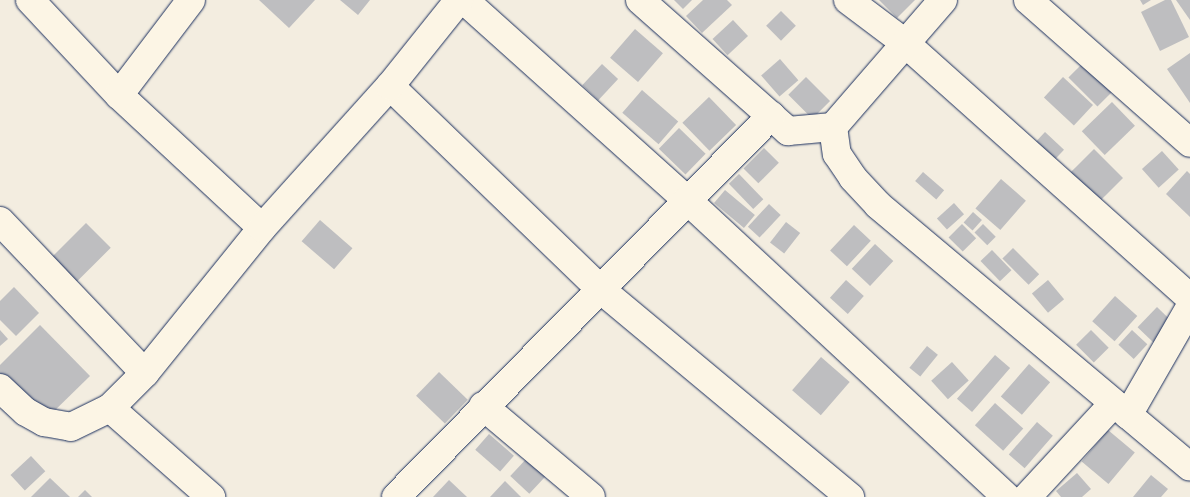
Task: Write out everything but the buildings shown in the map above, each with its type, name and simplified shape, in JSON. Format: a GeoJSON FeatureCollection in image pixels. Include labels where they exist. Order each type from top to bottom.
{"type":"FeatureCollection","features":[{"type":"Feature","properties":{"kind":"street"},"geometry":{"type":"LineString","coordinates":[[30,0],[119,95],[262,228]]}},
{"type":"Feature","properties":{"kind":"street"},"geometry":{"type":"LineString","coordinates":[[119,95],[191,0]]}},
{"type":"Feature","properties":{"kind":"street"},"geometry":{"type":"LineString","coordinates":[[0,388],[26,412],[44,422],[71,427],[110,408],[145,373],[262,228],[390,86],[459,0]]}},
{"type":"Feature","properties":{"kind":"street"},"geometry":{"type":"LineString","coordinates":[[464,0],[687,200],[1007,497]]}},
{"type":"Feature","properties":{"kind":"street"},"geometry":{"type":"LineString","coordinates":[[640,0],[788,131],[832,127],[944,0]]}},
{"type":"Feature","properties":{"kind":"street"},"geometry":{"type":"LineString","coordinates":[[848,0],[905,43],[1190,298]]}},
{"type":"Feature","properties":{"kind":"street"},"geometry":{"type":"LineString","coordinates":[[1028,0],[1190,143]]}},
{"type":"Feature","properties":{"kind":"street"},"geometry":{"type":"LineString","coordinates":[[390,86],[599,288],[839,494]]}},
{"type":"Feature","properties":{"kind":"street"},"geometry":{"type":"LineString","coordinates":[[396,497],[599,288],[771,116]]}},
{"type":"Feature","properties":{"kind":"street"},"geometry":{"type":"LineString","coordinates":[[832,127],[837,154],[853,178],[878,205],[1190,467]]}},
{"type":"Feature","properties":{"kind":"street"},"geometry":{"type":"LineString","coordinates":[[0,221],[145,373]]}},
{"type":"Feature","properties":{"kind":"street"},"geometry":{"type":"LineString","coordinates":[[1027,497],[1120,410],[1190,307]]}},
{"type":"Feature","properties":{"kind":"street"},"geometry":{"type":"LineString","coordinates":[[483,406],[579,494]]}},
{"type":"Feature","properties":{"kind":"street"},"geometry":{"type":"LineString","coordinates":[[110,408],[211,497]]}}]}
